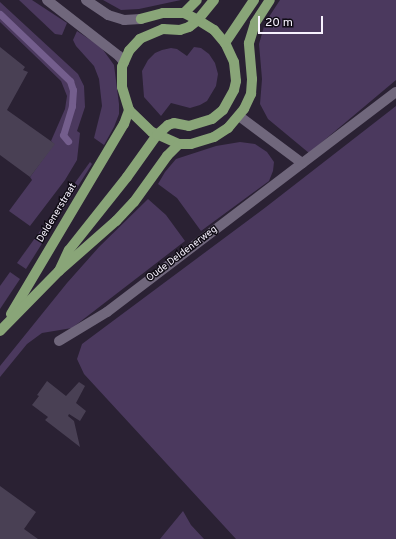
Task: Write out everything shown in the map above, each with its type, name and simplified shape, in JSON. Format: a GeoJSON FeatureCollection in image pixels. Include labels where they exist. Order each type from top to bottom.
{"type":"FeatureCollection","features":[{"type":"Feature","properties":{"kind":"main road"},"geometry":{"type":"LineString","coordinates":[[184,13],[197,0]]}},
{"type":"Feature","properties":{"kind":"main road"},"geometry":{"type":"LineString","coordinates":[[214,0],[198,20],[189,27],[180,30],[163,29],[146,35],[140,39],[129,51],[124,62],[122,87],[129,110],[141,123],[157,134],[179,144],[191,144],[214,137],[228,128],[239,116],[251,94],[252,79],[249,43],[255,23],[270,0]]}},
{"type":"Feature","properties":{"kind":"main road"},"geometry":{"type":"LineString","coordinates":[[225,43],[254,0]]}},
{"type":"Feature","properties":{"kind":"main road"},"geometry":{"type":"LineString","coordinates":[[141,19],[163,13],[184,13],[198,20],[214,30],[225,43],[231,53],[236,71],[236,81],[231,98],[223,110],[212,119],[189,126],[174,123],[157,134]]}},
{"type":"Feature","properties":{"kind":"main road"},"geometry":{"type":"LineString","coordinates":[[231,98],[239,116]]}},
{"type":"Feature","properties":{"kind":"main road","name":"Deldenerstraat"},"geometry":{"type":"LineString","coordinates":[[1,330],[124,124],[129,110]]}},
{"type":"Feature","properties":{"kind":"main road","name":"Deldenerstraat"},"geometry":{"type":"LineString","coordinates":[[59,271],[70,250],[127,177],[157,134]]}},
{"type":"Feature","properties":{"kind":"main road","name":"Deldenerstraat"},"geometry":{"type":"LineString","coordinates":[[1,330],[59,271],[116,222],[134,202],[167,156],[179,144]]}},
{"type":"Feature","properties":{"kind":"street"},"geometry":{"type":"LineString","coordinates":[[47,0],[108,47],[124,62]]}},
{"type":"Feature","properties":{"kind":"street"},"geometry":{"type":"LineString","coordinates":[[86,0],[108,15],[124,20],[141,19]]}},
{"type":"Feature","properties":{"kind":"street","name":"Oude Deldenerweg"},"geometry":{"type":"LineString","coordinates":[[59,341],[107,312],[396,92]]}},
{"type":"Feature","properties":{"kind":"street"},"geometry":{"type":"LineString","coordinates":[[239,116],[302,163]]}},
{"type":"Feature","properties":{"kind":"shaded area"},"geometry":{"type":"Polygon","coordinates":[[[19,0],[32,0],[67,23],[62,35],[55,34],[19,0]]]}},
{"type":"Feature","properties":{"kind":"shaded area"},"geometry":{"type":"Polygon","coordinates":[[[103,0],[181,0],[139,9],[121,10],[103,0]]]}},
{"type":"Feature","properties":{"kind":"shaded area"},"geometry":{"type":"Polygon","coordinates":[[[280,0],[396,0],[396,80],[309,153],[268,119],[260,104],[262,79],[259,44],[265,23],[280,0]]]}},
{"type":"Feature","properties":{"kind":"shaded area"},"geometry":{"type":"Polygon","coordinates":[[[0,2],[78,74],[84,86],[85,107],[77,131],[80,133],[77,160],[65,180],[30,226],[9,211],[32,180],[30,177],[54,144],[51,141],[65,109],[67,96],[61,81],[0,22],[0,2]]]}},
{"type":"Feature","properties":{"kind":"shaded area"},"geometry":{"type":"Polygon","coordinates":[[[77,31],[101,47],[114,65],[119,114],[104,145],[94,138],[102,106],[99,79],[94,66],[76,46],[73,40],[77,31]]]}},
{"type":"Feature","properties":{"kind":"shaded area"},"geometry":{"type":"Polygon","coordinates":[[[194,47],[201,48],[209,54],[215,63],[218,74],[216,86],[207,101],[200,105],[190,108],[171,103],[161,116],[144,97],[142,71],[148,60],[155,53],[171,48],[177,49],[187,56],[194,47]]]}},
{"type":"Feature","properties":{"kind":"shaded area"},"geometry":{"type":"Polygon","coordinates":[[[396,106],[396,539],[236,539],[84,374],[77,359],[82,344],[266,207],[396,106]]]}},
{"type":"Feature","properties":{"kind":"shaded area"},"geometry":{"type":"Polygon","coordinates":[[[240,142],[255,144],[267,152],[274,162],[273,171],[269,181],[201,231],[177,198],[158,184],[165,172],[176,159],[216,146],[240,142]]]}},
{"type":"Feature","properties":{"kind":"shaded area"},"geometry":{"type":"Polygon","coordinates":[[[90,162],[92,164],[26,269],[17,263],[90,162]]]}},
{"type":"Feature","properties":{"kind":"shaded area"},"geometry":{"type":"Polygon","coordinates":[[[148,199],[166,215],[185,241],[72,328],[42,333],[27,344],[0,377],[0,366],[67,283],[99,247],[148,199]]]}},
{"type":"Feature","properties":{"kind":"shaded area"},"geometry":{"type":"Polygon","coordinates":[[[10,272],[20,279],[0,309],[0,286],[10,272]]]}},
{"type":"Feature","properties":{"kind":"shaded area"},"geometry":{"type":"Polygon","coordinates":[[[183,511],[191,525],[204,539],[160,539],[183,511]]]}},
{"type":"Feature","properties":{"kind":"building"},"geometry":{"type":"Polygon","coordinates":[[[0,47],[25,67],[23,70],[28,72],[7,110],[55,144],[30,177],[0,155],[0,47]]]}},
{"type":"Feature","properties":{"kind":"building"},"geometry":{"type":"Polygon","coordinates":[[[47,381],[66,396],[79,382],[85,386],[76,403],[86,411],[80,421],[69,414],[68,416],[74,421],[80,447],[45,420],[48,417],[32,405],[47,381]]]}},
{"type":"Feature","properties":{"kind":"building"},"geometry":{"type":"Polygon","coordinates":[[[0,486],[36,512],[24,529],[38,539],[0,539],[0,486]]]}},
{"type":"Feature","properties":{"kind":"waterway"},"geometry":{"type":"LineString","coordinates":[[0,14],[70,81],[73,90],[72,106],[63,135],[68,141]]}}]}
